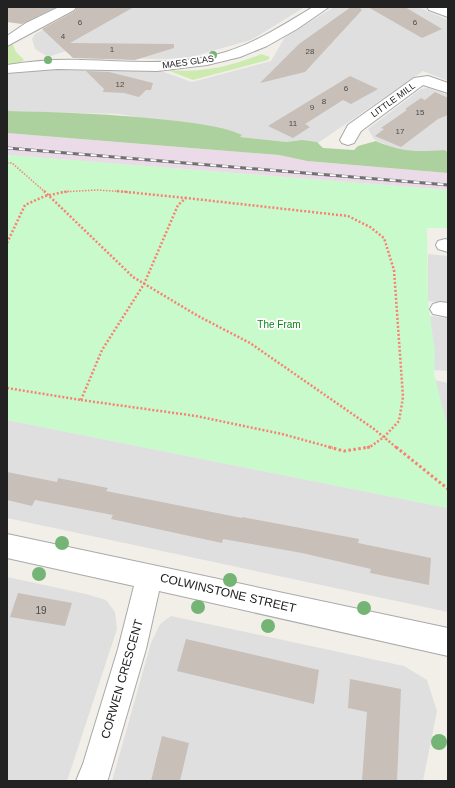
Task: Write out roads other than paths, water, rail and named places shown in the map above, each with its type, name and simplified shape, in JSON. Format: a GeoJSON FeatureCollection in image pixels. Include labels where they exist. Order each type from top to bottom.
{"type":"FeatureCollection","features":[{"type":"Feature","properties":{"kind":"street"},"geometry":{"type":"LineString","coordinates":[[7,42],[25,30],[69,7]]}},
{"type":"Feature","properties":{"kind":"street","name":"MAES GLAS"},"geometry":{"type":"LineString","coordinates":[[7,69],[42,64],[151,66],[178,65],[207,61],[262,43],[322,7]]}},
{"type":"Feature","properties":{"kind":"street"},"geometry":{"type":"LineString","coordinates":[[434,7],[448,13]]}},
{"type":"Feature","properties":{"kind":"street"},"geometry":{"type":"LineString","coordinates":[[25,30],[19,38],[18,44],[30,60],[42,64]]}},
{"type":"Feature","properties":{"kind":"street","name":"LITTLE MILL"},"geometry":{"type":"LineString","coordinates":[[348,140],[354,128],[419,82],[428,80],[448,88]]}},
{"type":"Feature","properties":{"kind":"street","name":"COLWINSTONE STREET"},"geometry":{"type":"LineString","coordinates":[[7,546],[448,642]]}},
{"type":"Feature","properties":{"kind":"street","name":"CORWEN CRESCENT"},"geometry":{"type":"LineString","coordinates":[[91,781],[97,768],[132,649],[150,576]]}},
{"type":"Feature","properties":{"kind":"railway"},"geometry":{"type":"LineString","coordinates":[[7,148],[448,185]]}},
{"type":"Feature","properties":{"kind":"park label","name":"The Fram"},"geometry":{"type":"Point","coordinates":[279,324]}}]}
